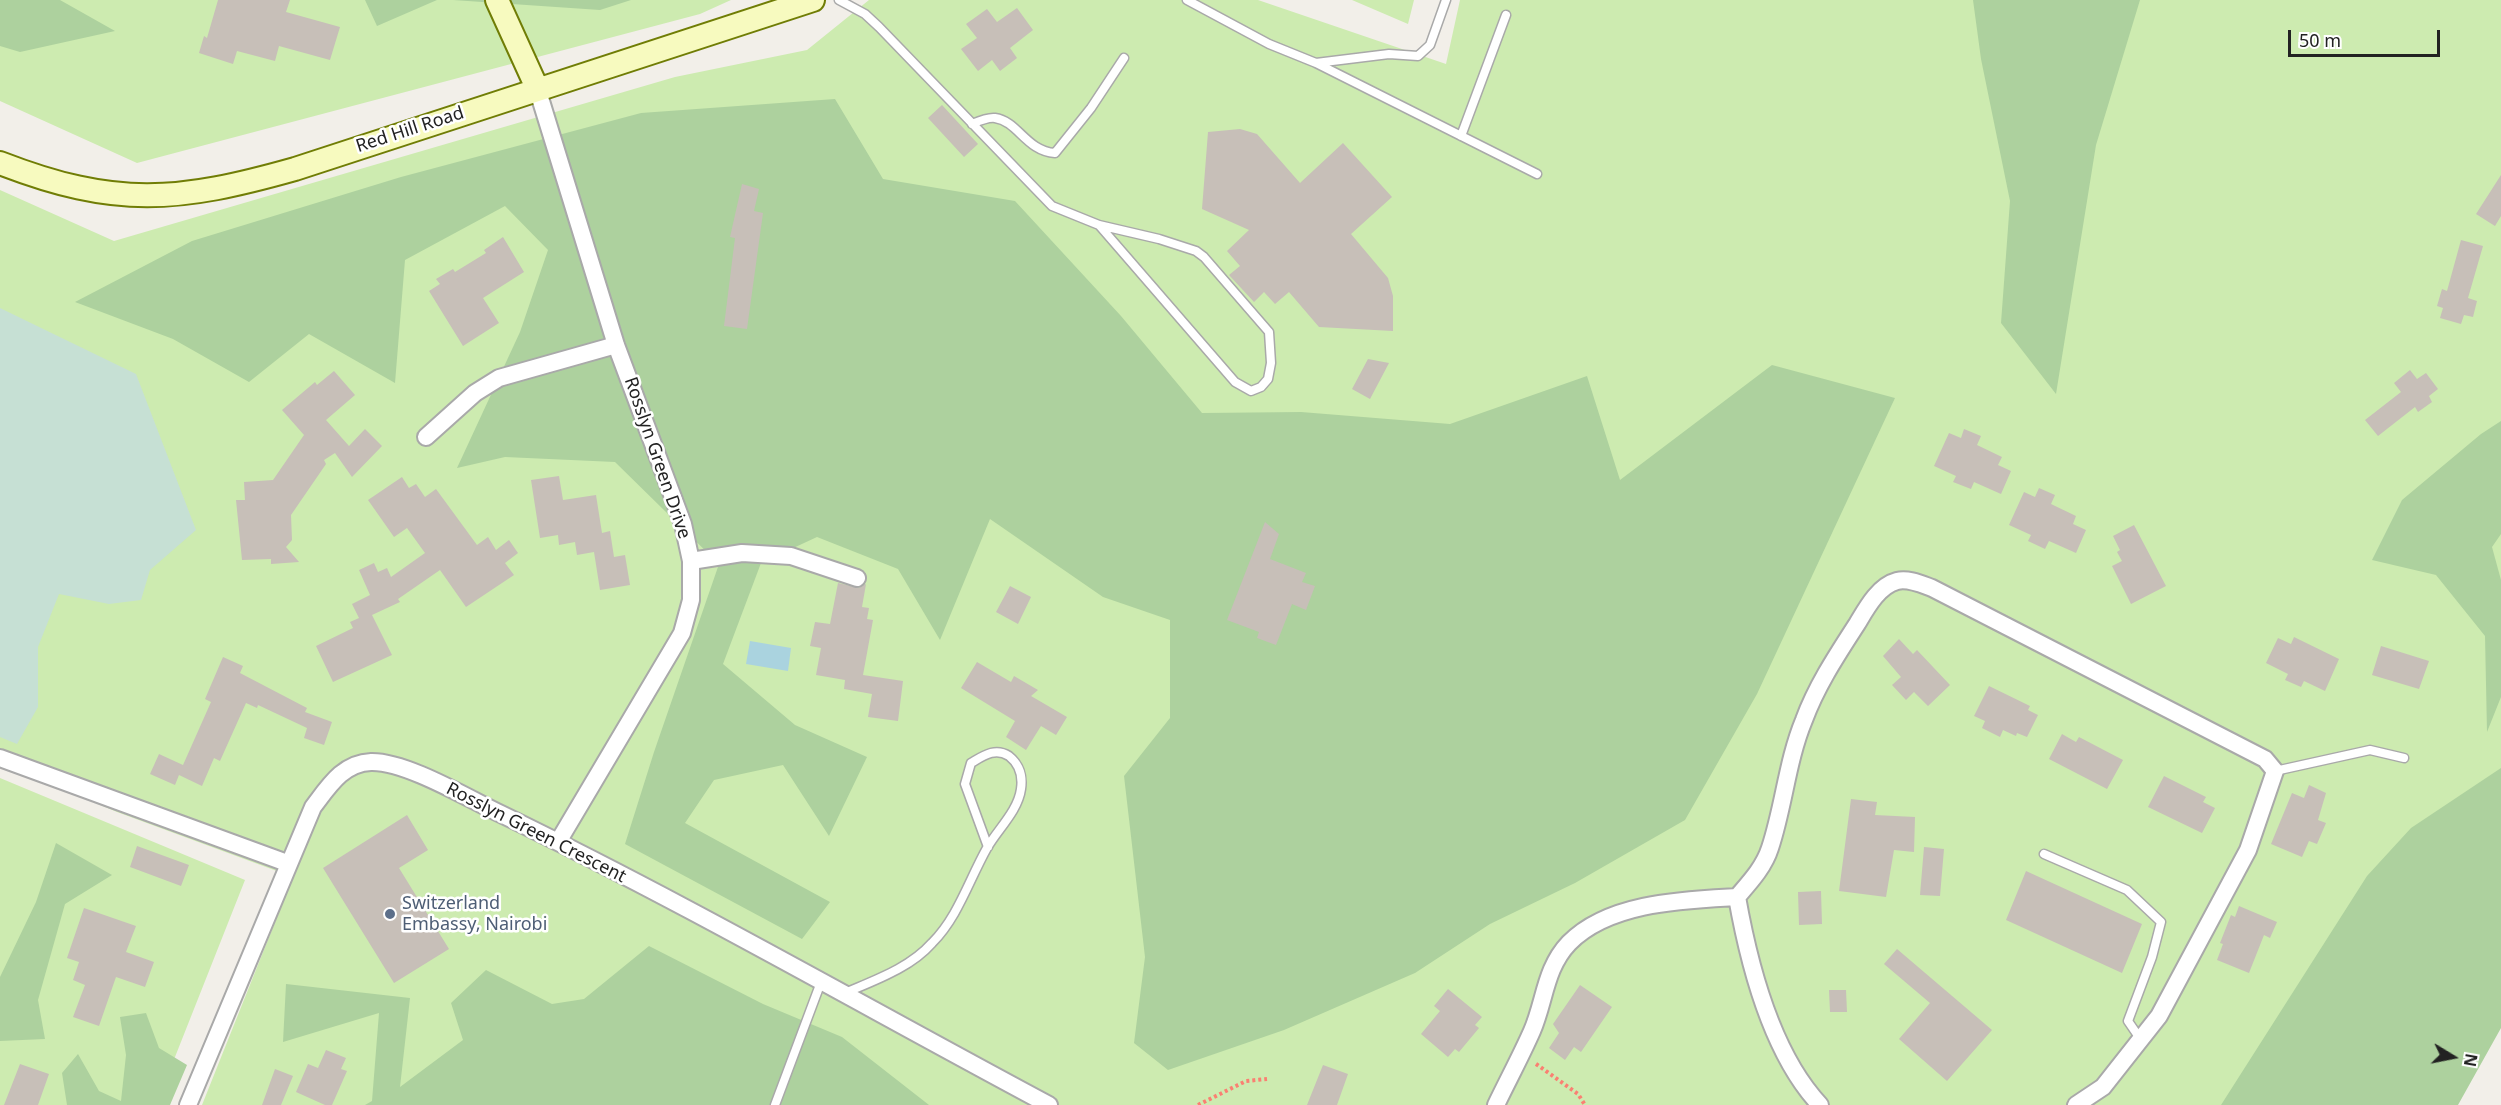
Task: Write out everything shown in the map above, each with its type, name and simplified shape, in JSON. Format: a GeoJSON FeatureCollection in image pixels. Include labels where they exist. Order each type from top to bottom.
{"type":"FeatureCollection","features":[{"type":"Feature","properties":{"kind":"main road"},"geometry":{"type":"LineString","coordinates":[[496,0],[537,88]]}},
{"type":"Feature","properties":{"kind":"main road","name":"Red Hill Road"},"geometry":{"type":"LineString","coordinates":[[0,163],[35,177],[85,190],[121,196],[180,195],[227,188],[295,169],[537,88],[666,49],[813,0]]}},
{"type":"Feature","properties":{"kind":"street","name":"Rosslyn Green Drive"},"geometry":{"type":"LineString","coordinates":[[537,88],[616,345],[682,524],[691,561],[691,600],[682,633],[558,842]]}},
{"type":"Feature","properties":{"kind":"street"},"geometry":{"type":"LineString","coordinates":[[426,437],[474,393],[499,378],[616,345]]}},
{"type":"Feature","properties":{"kind":"street"},"geometry":{"type":"LineString","coordinates":[[691,561],[742,553],[790,556],[857,578]]}},
{"type":"Feature","properties":{"kind":"street"},"geometry":{"type":"LineString","coordinates":[[1496,1105],[1541,1006],[1544,986],[1569,943],[1591,927],[1647,906],[1673,900],[1737,897],[1757,875],[1770,850],[1785,781],[1803,721],[1822,679],[1871,602],[1886,586],[1897,581],[1910,580],[1940,592],[2265,759],[2275,771],[2248,850],[2164,1006],[2141,1040],[2103,1087],[2076,1105]]}},
{"type":"Feature","properties":{"kind":"street"},"geometry":{"type":"LineString","coordinates":[[0,758],[287,863]]}},
{"type":"Feature","properties":{"kind":"street","name":"Rosslyn Green Crescent"},"geometry":{"type":"LineString","coordinates":[[188,1105],[259,939],[287,863],[313,807],[337,776],[357,764],[374,762],[415,773],[558,842],[1049,1105]]}},
{"type":"Feature","properties":{"kind":"street"},"geometry":{"type":"LineString","coordinates":[[1737,897],[1746,951],[1772,1024],[1792,1067],[1820,1105]]}},
{"type":"Feature","properties":{"kind":"lane"},"geometry":{"type":"LineString","coordinates":[[839,0],[865,14],[1052,206],[1099,225],[1159,239],[1196,251],[1204,257],[1269,332],[1271,363],[1268,379],[1262,387],[1251,391],[1235,382],[1099,225]]}},
{"type":"Feature","properties":{"kind":"lane"},"geometry":{"type":"LineString","coordinates":[[1187,0],[1259,39],[1316,63],[1537,174]]}},
{"type":"Feature","properties":{"kind":"lane"},"geometry":{"type":"LineString","coordinates":[[1316,63],[1389,54],[1418,56],[1430,45],[1446,0]]}},
{"type":"Feature","properties":{"kind":"lane"},"geometry":{"type":"LineString","coordinates":[[1461,136],[1506,15]]}},
{"type":"Feature","properties":{"kind":"lane"},"geometry":{"type":"LineString","coordinates":[[972,124],[993,117],[1004,120],[1042,152],[1055,153],[1091,108],[1124,58]]}},
{"type":"Feature","properties":{"kind":"lane"},"geometry":{"type":"LineString","coordinates":[[2275,771],[2370,750],[2404,758]]}},
{"type":"Feature","properties":{"kind":"lane"},"geometry":{"type":"LineString","coordinates":[[842,994],[895,971],[932,944],[951,919],[988,847],[1010,816],[1021,791],[1022,777],[1017,764],[1006,754],[989,752],[971,763],[965,784],[988,847]]}},
{"type":"Feature","properties":{"kind":"lane"},"geometry":{"type":"LineString","coordinates":[[2044,854],[2127,890],[2161,922],[2152,957],[2128,1021],[2141,1040]]}},
{"type":"Feature","properties":{"kind":"lane"},"geometry":{"type":"LineString","coordinates":[[775,1105],[821,982]]}},
{"type":"Feature","properties":{"kind":"path"},"geometry":{"type":"LineString","coordinates":[[1521,1053],[1578,1094],[1585,1105]]}},
{"type":"Feature","properties":{"kind":"path"},"geometry":{"type":"LineString","coordinates":[[1198,1105],[1246,1081],[1267,1079]]}},
{"type":"Feature","properties":{"kind":"green space"},"geometry":{"type":"Polygon","coordinates":[[[0,0],[731,0],[700,14],[137,163],[0,101],[0,0]]]}},
{"type":"Feature","properties":{"kind":"green space"},"geometry":{"type":"Polygon","coordinates":[[[0,0],[60,0],[115,31],[20,52],[0,46],[0,0]]]}},
{"type":"Feature","properties":{"kind":"green space"},"geometry":{"type":"Polygon","coordinates":[[[365,0],[437,0],[377,26],[365,0]]]}},
{"type":"Feature","properties":{"kind":"green space"},"geometry":{"type":"Polygon","coordinates":[[[453,0],[631,0],[600,10],[453,0]]]}},
{"type":"Feature","properties":{"kind":"green space"},"geometry":{"type":"Polygon","coordinates":[[[869,0],[1258,0],[1446,64],[1460,0],[2501,0],[2501,896],[2321,1105],[202,1105],[293,877],[117,812],[0,763],[0,190],[114,241],[675,77],[807,50],[869,0]]]}},
{"type":"Feature","properties":{"kind":"green space"},"geometry":{"type":"Polygon","coordinates":[[[1352,0],[1414,0],[1408,24],[1352,0]]]}},
{"type":"Feature","properties":{"kind":"green space"},"geometry":{"type":"Polygon","coordinates":[[[1973,0],[2140,0],[2096,145],[2056,394],[2001,323],[2010,201],[1981,59],[1973,0]]]}},
{"type":"Feature","properties":{"kind":"green space"},"geometry":{"type":"Polygon","coordinates":[[[835,99],[883,179],[1015,201],[1121,316],[1202,413],[1301,412],[1450,424],[1587,376],[1620,480],[1772,365],[1895,398],[1757,694],[1685,820],[1575,883],[1490,924],[1415,973],[1284,1030],[1168,1070],[1134,1043],[1145,957],[1124,776],[1170,718],[1170,620],[1103,597],[990,519],[940,640],[898,569],[817,537],[761,563],[723,664],[795,725],[867,757],[829,836],[783,765],[714,780],[685,823],[830,902],[802,939],[625,844],[719,564],[615,462],[505,457],[457,468],[520,332],[548,250],[505,206],[405,260],[395,383],[309,334],[249,382],[173,339],[75,302],[192,241],[401,177],[641,113],[835,99]]]}},
{"type":"Feature","properties":{"kind":"green space"},"geometry":{"type":"Polygon","coordinates":[[[0,308],[136,374],[196,530],[150,570],[141,600],[109,604],[59,594],[38,647],[38,707],[17,744],[0,737],[0,308]]]}},
{"type":"Feature","properties":{"kind":"green space"},"geometry":{"type":"Polygon","coordinates":[[[2501,421],[2501,534],[2492,547],[2501,580],[2501,697],[2487,732],[2485,636],[2436,575],[2372,560],[2402,500],[2481,434],[2501,421]]]}},
{"type":"Feature","properties":{"kind":"green space"},"geometry":{"type":"Polygon","coordinates":[[[2501,768],[2501,1028],[2458,1105],[2221,1105],[2367,876],[2411,828],[2501,768]]]}},
{"type":"Feature","properties":{"kind":"green space"},"geometry":{"type":"Polygon","coordinates":[[[0,778],[245,880],[156,1105],[0,1105],[0,778]]]}},
{"type":"Feature","properties":{"kind":"green space"},"geometry":{"type":"Polygon","coordinates":[[[56,843],[112,875],[65,904],[38,1000],[45,1039],[0,1041],[0,977],[36,902],[56,843]]]}},
{"type":"Feature","properties":{"kind":"green space"},"geometry":{"type":"Polygon","coordinates":[[[649,946],[763,1004],[842,1037],[929,1105],[365,1105],[372,1101],[379,1013],[283,1042],[286,984],[410,998],[400,1087],[463,1040],[451,1003],[486,970],[552,1004],[584,999],[649,946]]]}},
{"type":"Feature","properties":{"kind":"green space"},"geometry":{"type":"Polygon","coordinates":[[[146,1013],[159,1048],[187,1065],[170,1105],[67,1105],[62,1073],[78,1054],[99,1091],[121,1101],[126,1055],[120,1017],[146,1013]]]}},
{"type":"Feature","properties":{"kind":"water"},"geometry":{"type":"Polygon","coordinates":[[[750,641],[791,648],[788,671],[746,664],[750,641]]]}},
{"type":"Feature","properties":{"kind":"building"},"geometry":{"type":"Polygon","coordinates":[[[218,0],[290,0],[286,12],[340,27],[330,60],[279,46],[275,61],[237,51],[233,64],[199,53],[204,36],[207,38],[218,0]]]}},
{"type":"Feature","properties":{"kind":"building"},"geometry":{"type":"Polygon","coordinates":[[[1017,8],[1033,30],[1010,48],[1017,58],[1000,71],[992,60],[978,71],[961,49],[977,38],[966,24],[987,9],[997,22],[1017,8]]]}},
{"type":"Feature","properties":{"kind":"building"},"geometry":{"type":"Polygon","coordinates":[[[942,105],[978,144],[964,157],[928,118],[942,105]]]}},
{"type":"Feature","properties":{"kind":"building"},"geometry":{"type":"Polygon","coordinates":[[[1240,129],[1257,134],[1300,183],[1343,143],[1392,197],[1351,234],[1388,278],[1393,296],[1393,331],[1319,327],[1289,292],[1275,304],[1264,292],[1254,302],[1229,275],[1240,266],[1227,251],[1249,230],[1202,209],[1208,132],[1240,129]]]}},
{"type":"Feature","properties":{"kind":"building"},"geometry":{"type":"Polygon","coordinates":[[[2501,175],[2501,216],[2495,226],[2476,214],[2501,175]]]}},
{"type":"Feature","properties":{"kind":"building"},"geometry":{"type":"Polygon","coordinates":[[[742,184],[759,189],[754,211],[763,213],[747,329],[724,326],[735,238],[730,237],[742,184]]]}},
{"type":"Feature","properties":{"kind":"building"},"geometry":{"type":"Polygon","coordinates":[[[503,237],[524,272],[483,298],[499,323],[463,346],[429,291],[440,284],[436,279],[453,269],[455,272],[486,253],[484,250],[503,237]]]}},
{"type":"Feature","properties":{"kind":"building"},"geometry":{"type":"Polygon","coordinates":[[[2461,240],[2483,246],[2468,298],[2477,301],[2473,317],[2464,315],[2461,324],[2440,318],[2443,308],[2437,306],[2442,289],[2447,291],[2461,240]]]}},
{"type":"Feature","properties":{"kind":"building"},"geometry":{"type":"Polygon","coordinates":[[[1368,359],[1389,363],[1370,399],[1352,389],[1368,359]]]}},
{"type":"Feature","properties":{"kind":"building"},"geometry":{"type":"Polygon","coordinates":[[[2410,370],[2417,379],[2426,373],[2438,389],[2429,396],[2432,402],[2418,412],[2415,407],[2378,436],[2365,420],[2401,392],[2394,383],[2410,370]]]}},
{"type":"Feature","properties":{"kind":"building"},"geometry":{"type":"Polygon","coordinates":[[[334,371],[355,395],[326,420],[349,446],[365,429],[382,446],[352,477],[335,453],[324,460],[326,464],[291,515],[292,540],[286,547],[299,562],[271,564],[271,559],[242,560],[236,500],[245,500],[244,482],[273,480],[304,435],[282,410],[315,382],[317,385],[334,371]]]}},
{"type":"Feature","properties":{"kind":"building"},"geometry":{"type":"Polygon","coordinates":[[[1964,429],[1981,436],[1977,445],[2002,457],[1998,465],[2011,471],[2001,494],[1974,482],[1971,489],[1953,482],[1956,476],[1934,466],[1949,433],[1961,438],[1964,429]]]}},
{"type":"Feature","properties":{"kind":"building"},"geometry":{"type":"Polygon","coordinates":[[[559,476],[563,500],[596,495],[602,533],[610,531],[614,557],[625,555],[630,585],[600,590],[594,552],[577,555],[575,542],[559,545],[558,535],[540,538],[531,480],[559,476]]]}},
{"type":"Feature","properties":{"kind":"building"},"geometry":{"type":"Polygon","coordinates":[[[402,477],[409,488],[416,484],[425,497],[436,489],[477,545],[488,537],[496,550],[509,540],[518,553],[505,563],[514,575],[466,607],[440,570],[398,599],[400,602],[372,615],[392,655],[333,682],[316,646],[353,628],[350,622],[359,618],[352,604],[370,595],[359,570],[374,563],[378,572],[387,568],[391,577],[425,553],[407,528],[394,537],[368,500],[402,477]]]}},
{"type":"Feature","properties":{"kind":"building"},"geometry":{"type":"Polygon","coordinates":[[[2039,488],[2055,495],[2051,504],[2076,516],[2073,524],[2086,530],[2076,553],[2049,541],[2045,549],[2028,541],[2031,535],[2009,525],[2024,492],[2035,497],[2039,488]]]}},
{"type":"Feature","properties":{"kind":"building"},"geometry":{"type":"Polygon","coordinates":[[[1265,522],[1279,534],[1270,559],[1306,573],[1302,582],[1315,586],[1306,610],[1292,604],[1276,645],[1257,638],[1259,632],[1227,620],[1265,522]]]}},
{"type":"Feature","properties":{"kind":"building"},"geometry":{"type":"Polygon","coordinates":[[[2134,525],[2166,586],[2131,604],[2112,566],[2122,561],[2117,552],[2120,550],[2113,536],[2134,525]]]}},
{"type":"Feature","properties":{"kind":"building"},"geometry":{"type":"Polygon","coordinates":[[[838,583],[859,588],[866,584],[862,607],[869,608],[867,619],[873,620],[863,675],[903,681],[898,721],[868,717],[872,694],[844,689],[845,680],[816,675],[821,648],[810,646],[815,622],[830,624],[838,583]]]}},
{"type":"Feature","properties":{"kind":"building"},"geometry":{"type":"Polygon","coordinates":[[[1010,586],[1031,597],[1018,624],[996,612],[1010,586]]]}},
{"type":"Feature","properties":{"kind":"building"},"geometry":{"type":"Polygon","coordinates":[[[2294,637],[2339,659],[2325,691],[2304,681],[2301,687],[2285,680],[2288,674],[2266,663],[2278,638],[2291,644],[2294,637]]]}},
{"type":"Feature","properties":{"kind":"building"},"geometry":{"type":"Polygon","coordinates":[[[1899,639],[1913,654],[1917,650],[1950,685],[1928,706],[1914,692],[1906,700],[1892,685],[1901,677],[1883,656],[1899,639]]]}},
{"type":"Feature","properties":{"kind":"building"},"geometry":{"type":"Polygon","coordinates":[[[2381,646],[2429,661],[2419,689],[2372,675],[2381,646]]]}},
{"type":"Feature","properties":{"kind":"building"},"geometry":{"type":"Polygon","coordinates":[[[223,657],[243,666],[240,673],[307,708],[305,712],[332,722],[324,745],[304,738],[307,728],[258,705],[257,708],[246,703],[220,761],[214,758],[202,786],[179,775],[175,785],[150,774],[159,754],[183,765],[211,702],[205,699],[223,657]]]}},
{"type":"Feature","properties":{"kind":"building"},"geometry":{"type":"Polygon","coordinates":[[[977,662],[1011,682],[1014,676],[1038,690],[1031,696],[1067,717],[1056,735],[1041,726],[1026,750],[1006,737],[1015,721],[961,688],[977,662]]]}},
{"type":"Feature","properties":{"kind":"building"},"geometry":{"type":"Polygon","coordinates":[[[1989,686],[2030,706],[2028,710],[2038,715],[2027,737],[2017,733],[2016,736],[2003,730],[2000,737],[1982,728],[1985,721],[1974,716],[1989,686]]]}},
{"type":"Feature","properties":{"kind":"building"},"geometry":{"type":"Polygon","coordinates":[[[2062,734],[2076,742],[2079,737],[2123,760],[2107,789],[2049,759],[2062,734]]]}},
{"type":"Feature","properties":{"kind":"building"},"geometry":{"type":"Polygon","coordinates":[[[2164,776],[2206,797],[2203,802],[2215,808],[2202,833],[2148,807],[2164,776]]]}},
{"type":"Feature","properties":{"kind":"building"},"geometry":{"type":"Polygon","coordinates":[[[2309,785],[2326,793],[2318,820],[2326,823],[2317,844],[2309,841],[2302,857],[2271,844],[2292,793],[2304,798],[2309,785]]]}},
{"type":"Feature","properties":{"kind":"building"},"geometry":{"type":"Polygon","coordinates":[[[1851,799],[1877,802],[1875,815],[1915,817],[1914,852],[1894,850],[1886,897],[1839,891],[1851,799]]]}},
{"type":"Feature","properties":{"kind":"building","name":"Switzerland Embassy, Nairobi"},"geometry":{"type":"Polygon","coordinates":[[[407,815],[428,850],[399,868],[449,949],[394,983],[323,868],[407,815]]]}},
{"type":"Feature","properties":{"kind":"building"},"geometry":{"type":"Polygon","coordinates":[[[137,846],[189,865],[181,886],[130,867],[137,846]]]}},
{"type":"Feature","properties":{"kind":"building"},"geometry":{"type":"Polygon","coordinates":[[[1924,847],[1944,849],[1940,896],[1920,895],[1924,847]]]}},
{"type":"Feature","properties":{"kind":"building"},"geometry":{"type":"Polygon","coordinates":[[[2026,871],[2142,924],[2122,973],[2006,920],[2026,871]]]}},
{"type":"Feature","properties":{"kind":"building"},"geometry":{"type":"Polygon","coordinates":[[[1821,891],[1822,924],[1799,925],[1798,892],[1821,891]]]}},
{"type":"Feature","properties":{"kind":"building"},"geometry":{"type":"Polygon","coordinates":[[[2239,906],[2277,922],[2270,938],[2264,935],[2249,973],[2217,960],[2223,944],[2220,943],[2231,915],[2235,917],[2239,906]]]}},
{"type":"Feature","properties":{"kind":"building"},"geometry":{"type":"Polygon","coordinates":[[[84,908],[136,926],[126,952],[154,962],[145,987],[116,977],[99,1026],[73,1017],[85,985],[73,980],[79,962],[67,958],[84,908]]]}},
{"type":"Feature","properties":{"kind":"building"},"geometry":{"type":"Polygon","coordinates":[[[1897,949],[1992,1030],[1947,1081],[1899,1039],[1930,1003],[1884,964],[1897,949]]]}},
{"type":"Feature","properties":{"kind":"building"},"geometry":{"type":"Polygon","coordinates":[[[1580,985],[1612,1007],[1581,1052],[1574,1047],[1565,1060],[1549,1048],[1559,1033],[1553,1024],[1580,985]]]}},
{"type":"Feature","properties":{"kind":"building"},"geometry":{"type":"Polygon","coordinates":[[[1448,989],[1482,1017],[1475,1025],[1479,1028],[1459,1052],[1455,1049],[1448,1057],[1421,1034],[1440,1011],[1434,1006],[1448,989]]]}},
{"type":"Feature","properties":{"kind":"building"},"geometry":{"type":"Polygon","coordinates":[[[1829,990],[1846,990],[1847,1012],[1830,1012],[1829,990]]]}},
{"type":"Feature","properties":{"kind":"building"},"geometry":{"type":"Polygon","coordinates":[[[326,1050],[346,1058],[341,1069],[347,1071],[332,1105],[325,1105],[296,1092],[308,1064],[318,1068],[326,1050]]]}},
{"type":"Feature","properties":{"kind":"building"},"geometry":{"type":"Polygon","coordinates":[[[20,1064],[49,1074],[38,1105],[4,1105],[20,1064]]]}},
{"type":"Feature","properties":{"kind":"building"},"geometry":{"type":"Polygon","coordinates":[[[1323,1065],[1348,1074],[1337,1105],[1307,1105],[1323,1065]]]}},
{"type":"Feature","properties":{"kind":"building"},"geometry":{"type":"Polygon","coordinates":[[[275,1069],[293,1076],[281,1105],[262,1105],[275,1069]]]}},
{"type":"Feature","properties":{"kind":"place","name":"Switzerland Embassy, Nairobi"},"geometry":{"type":"Point","coordinates":[390,914]}}]}
